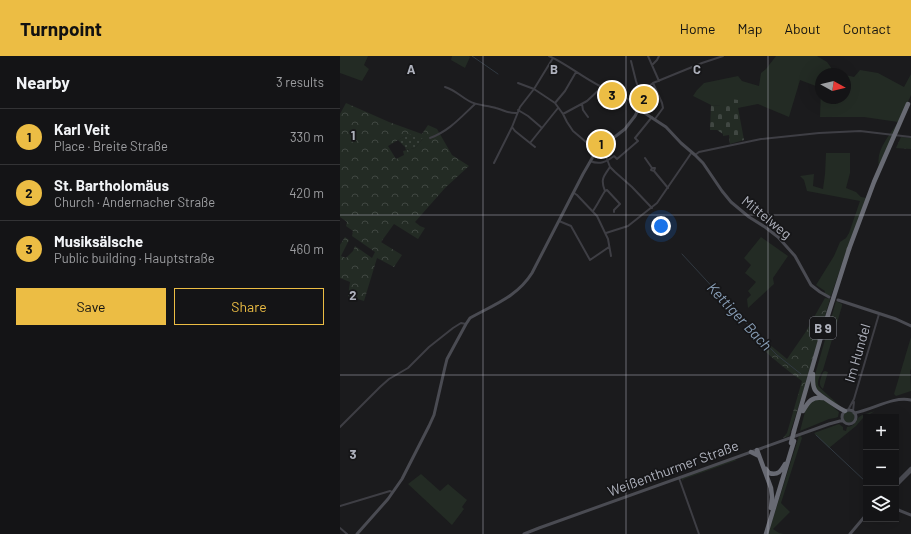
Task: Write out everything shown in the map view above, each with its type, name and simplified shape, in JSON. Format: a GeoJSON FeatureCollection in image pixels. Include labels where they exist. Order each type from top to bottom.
{"type":"FeatureCollection","features":[{"type":"Feature","properties":{"kind":"highway","name":"B 9"},"geometry":{"type":"LineString","coordinates":[[764,534],[793,442],[825,323],[874,182],[910,105],[911,99]]}},
{"type":"Feature","properties":{"kind":"highway","name":"B 9"},"geometry":{"type":"LineString","coordinates":[[796,431],[850,250]]}},
{"type":"Feature","properties":{"kind":"highway"},"geometry":{"type":"LineString","coordinates":[[813,374],[815,391],[840,409],[847,412]]}},
{"type":"Feature","properties":{"kind":"highway"},"geometry":{"type":"LineString","coordinates":[[803,411],[810,401],[814,398],[820,398],[827,401],[840,411],[847,412]]}},
{"type":"Feature","properties":{"kind":"highway","name":"B 9"},"geometry":{"type":"LineString","coordinates":[[764,534],[793,442]]}},
{"type":"Feature","properties":{"kind":"highway","name":"B 9"},"geometry":{"type":"LineString","coordinates":[[758,450],[771,488],[771,508]]}},
{"type":"Feature","properties":{"kind":"highway"},"geometry":{"type":"LineString","coordinates":[[758,450],[769,473],[779,473],[785,464]]}},
{"type":"Feature","properties":{"kind":"highway"},"geometry":{"type":"LineString","coordinates":[[751,452],[759,456]]}},
{"type":"Feature","properties":{"kind":"street"},"geometry":{"type":"LineString","coordinates":[[549,56],[602,87],[624,96],[634,103],[638,110],[653,118],[666,128],[694,154]]}},
{"type":"Feature","properties":{"kind":"street"},"geometry":{"type":"LineString","coordinates":[[648,56],[659,80]]}},
{"type":"Feature","properties":{"kind":"street"},"geometry":{"type":"LineString","coordinates":[[652,65],[659,56]]}},
{"type":"Feature","properties":{"kind":"street"},"geometry":{"type":"LineString","coordinates":[[634,103],[640,93],[659,80],[723,56]]}},
{"type":"Feature","properties":{"kind":"street"},"geometry":{"type":"LineString","coordinates":[[494,163],[520,107],[534,89],[553,58]]}},
{"type":"Feature","properties":{"kind":"street"},"geometry":{"type":"LineString","coordinates":[[631,61],[640,93]]}},
{"type":"Feature","properties":{"kind":"street"},"geometry":{"type":"LineString","coordinates":[[555,104],[565,91],[576,72]]}},
{"type":"Feature","properties":{"kind":"street"},"geometry":{"type":"LineString","coordinates":[[518,83],[534,89],[555,104],[573,131],[586,142],[599,148],[605,154],[614,172],[632,187],[652,208]]}},
{"type":"Feature","properties":{"kind":"street"},"geometry":{"type":"LineString","coordinates":[[590,161],[600,163],[614,156],[617,159],[638,141],[635,138],[663,108],[654,83]]}},
{"type":"Feature","properties":{"kind":"street"},"geometry":{"type":"LineString","coordinates":[[445,87],[475,104],[496,108],[511,113],[518,112],[528,116],[542,128]]}},
{"type":"Feature","properties":{"kind":"street"},"geometry":{"type":"LineString","coordinates":[[563,114],[587,101],[602,87]]}},
{"type":"Feature","properties":{"kind":"street"},"geometry":{"type":"LineString","coordinates":[[430,138],[442,133],[452,126],[475,104]]}},
{"type":"Feature","properties":{"kind":"street"},"geometry":{"type":"LineString","coordinates":[[582,104],[583,110],[588,117]]}},
{"type":"Feature","properties":{"kind":"street"},"geometry":{"type":"LineString","coordinates":[[530,143],[558,108]]}},
{"type":"Feature","properties":{"kind":"street"},"geometry":{"type":"LineString","coordinates":[[357,534],[398,486],[434,415],[444,367],[466,324],[470,318],[506,299],[520,289],[527,281],[590,161],[599,148],[624,129],[638,110]]}},
{"type":"Feature","properties":{"kind":"street"},"geometry":{"type":"LineString","coordinates":[[512,127],[514,131],[535,147]]}},
{"type":"Feature","properties":{"kind":"street"},"geometry":{"type":"LineString","coordinates":[[606,233],[628,226],[658,203],[694,154],[699,152],[761,140],[819,133],[860,131],[911,137]]}},
{"type":"Feature","properties":{"kind":"street","name":"Mittelweg"},"geometry":{"type":"LineString","coordinates":[[694,154],[703,163],[731,202],[748,217],[778,237],[795,256],[811,285],[829,297]]}},
{"type":"Feature","properties":{"kind":"street"},"geometry":{"type":"LineString","coordinates":[[645,158],[652,170],[668,188]]}},
{"type":"Feature","properties":{"kind":"street"},"geometry":{"type":"LineString","coordinates":[[593,211],[605,191],[603,179],[610,166]]}},
{"type":"Feature","properties":{"kind":"street"},"geometry":{"type":"LineString","coordinates":[[605,191],[609,192],[620,204],[614,212]]}},
{"type":"Feature","properties":{"kind":"street"},"geometry":{"type":"LineString","coordinates":[[573,192],[597,216],[606,233],[611,256]]}},
{"type":"Feature","properties":{"kind":"street"},"geometry":{"type":"LineString","coordinates":[[558,221],[571,226],[590,260],[610,247]]}},
{"type":"Feature","properties":{"kind":"street"},"geometry":{"type":"LineString","coordinates":[[838,300],[899,320],[911,326]]}},
{"type":"Feature","properties":{"kind":"street","name":"Im Hundel"},"geometry":{"type":"LineString","coordinates":[[847,412],[854,399],[879,313]]}},
{"type":"Feature","properties":{"kind":"street"},"geometry":{"type":"LineString","coordinates":[[340,427],[389,379],[408,368],[424,351],[453,328],[461,323],[466,324]]}},
{"type":"Feature","properties":{"kind":"street"},"geometry":{"type":"LineString","coordinates":[[843,421],[847,412],[856,417],[858,414],[867,410],[897,400],[911,400]]}},
{"type":"Feature","properties":{"kind":"street","name":"Weißenthurmer Straße"},"geometry":{"type":"LineString","coordinates":[[829,424],[847,412],[867,410]]}},
{"type":"Feature","properties":{"kind":"street","name":"Weißenthurmer Straße"},"geometry":{"type":"LineString","coordinates":[[524,534],[829,424],[840,421],[847,424],[851,423],[856,417]]}},
{"type":"Feature","properties":{"kind":"street"},"geometry":{"type":"LineString","coordinates":[[899,481],[911,468]]}},
{"type":"Feature","properties":{"kind":"street"},"geometry":{"type":"LineString","coordinates":[[899,481],[911,471]]}},
{"type":"Feature","properties":{"kind":"street"},"geometry":{"type":"LineString","coordinates":[[679,478],[699,534]]}},
{"type":"Feature","properties":{"kind":"street"},"geometry":{"type":"LineString","coordinates":[[340,506],[390,491],[393,493]]}},
{"type":"Feature","properties":{"kind":"street"},"geometry":{"type":"LineString","coordinates":[[899,510],[911,515]]}},
{"type":"Feature","properties":{"kind":"street"},"geometry":{"type":"LineString","coordinates":[[851,534],[863,520]]}},
{"type":"Feature","properties":{"kind":"street"},"geometry":{"type":"LineString","coordinates":[[340,528],[347,534]]}},
{"type":"Feature","properties":{"kind":"green space"},"geometry":{"type":"Polygon","coordinates":[[[340,56],[368,56],[364,65],[369,69],[362,81],[340,73],[340,56]]]}},
{"type":"Feature","properties":{"kind":"green space"},"geometry":{"type":"Polygon","coordinates":[[[452,56],[470,57],[465,68],[451,60],[452,56]]]}},
{"type":"Feature","properties":{"kind":"green space"},"geometry":{"type":"Polygon","coordinates":[[[776,56],[817,56],[827,62],[831,68],[815,68],[815,86],[800,80],[789,117],[758,104],[738,108],[711,105],[693,96],[704,83],[738,76],[742,81],[759,86],[761,73],[776,56]]]}},
{"type":"Feature","properties":{"kind":"green space"},"geometry":{"type":"Polygon","coordinates":[[[860,70],[878,73],[904,87],[911,74],[911,95],[879,167],[878,161],[881,149],[887,137],[898,122],[864,117],[820,117],[820,104],[851,104],[851,76],[854,77],[860,70]]]}},
{"type":"Feature","properties":{"kind":"green space"},"geometry":{"type":"Polygon","coordinates":[[[725,98],[738,100],[744,140],[730,144],[729,135],[723,136],[723,134],[717,130],[710,130],[711,105],[722,106],[725,98]]]}},
{"type":"Feature","properties":{"kind":"green space"},"geometry":{"type":"Polygon","coordinates":[[[346,103],[389,122],[422,134],[428,125],[437,129],[452,155],[469,166],[445,188],[415,222],[425,228],[418,239],[394,224],[381,242],[402,255],[394,267],[377,258],[364,301],[348,296],[350,282],[340,278],[340,245],[345,237],[349,240],[341,256],[346,258],[353,251],[355,246],[372,258],[375,252],[352,236],[353,231],[346,226],[347,222],[340,217],[340,114],[346,103]],[[405,136],[388,146],[396,159],[404,155],[403,151],[415,148],[423,139],[405,136]]]}},
{"type":"Feature","properties":{"kind":"green space"},"geometry":{"type":"Polygon","coordinates":[[[413,134],[423,139],[415,148],[406,150],[398,140],[413,134]]]}},
{"type":"Feature","properties":{"kind":"green space"},"geometry":{"type":"Polygon","coordinates":[[[901,137],[911,138],[911,149],[896,148],[901,137]]]}},
{"type":"Feature","properties":{"kind":"green space"},"geometry":{"type":"Polygon","coordinates":[[[826,153],[850,153],[850,173],[846,188],[856,192],[861,197],[867,198],[831,296],[824,294],[825,291],[816,285],[834,256],[840,242],[846,238],[849,233],[860,201],[807,191],[804,180],[800,176],[814,174],[813,186],[823,189],[826,153]]]}},
{"type":"Feature","properties":{"kind":"green space"},"geometry":{"type":"Polygon","coordinates":[[[761,237],[788,256],[773,278],[774,284],[748,308],[747,299],[751,295],[748,291],[756,282],[745,273],[751,265],[744,258],[761,237]]]}},
{"type":"Feature","properties":{"kind":"green space"},"geometry":{"type":"Polygon","coordinates":[[[825,298],[830,299],[800,402],[789,436],[783,438],[787,433],[802,381],[756,343],[763,339],[787,359],[805,333],[825,298]]]}},
{"type":"Feature","properties":{"kind":"green space"},"geometry":{"type":"Polygon","coordinates":[[[836,301],[842,304],[842,306],[823,370],[819,377],[818,385],[842,409],[816,389],[814,378],[836,301]]]}},
{"type":"Feature","properties":{"kind":"green space"},"geometry":{"type":"Polygon","coordinates":[[[911,337],[911,391],[896,396],[894,394],[911,337]]]}},
{"type":"Feature","properties":{"kind":"green space"},"geometry":{"type":"Polygon","coordinates":[[[823,372],[828,372],[823,389],[820,385],[820,381],[823,372]]]}},
{"type":"Feature","properties":{"kind":"green space"},"geometry":{"type":"Polygon","coordinates":[[[817,398],[825,400],[839,412],[838,417],[829,419],[800,431],[806,408],[809,403],[817,398]]]}},
{"type":"Feature","properties":{"kind":"green space"},"geometry":{"type":"Polygon","coordinates":[[[847,411],[851,411],[855,417],[851,423],[847,423],[843,419],[843,415],[847,411]]]}},
{"type":"Feature","properties":{"kind":"green space"},"geometry":{"type":"Polygon","coordinates":[[[863,415],[863,418],[856,426],[829,448],[814,433],[839,424],[843,427],[843,430],[846,431],[847,427],[853,424],[863,415]]]}},
{"type":"Feature","properties":{"kind":"green space"},"geometry":{"type":"Polygon","coordinates":[[[800,435],[802,438],[781,503],[790,512],[773,529],[784,534],[768,534],[799,436],[800,435]]]}},
{"type":"Feature","properties":{"kind":"green space"},"geometry":{"type":"Polygon","coordinates":[[[734,459],[737,460],[682,481],[682,478],[734,459]]]}},
{"type":"Feature","properties":{"kind":"green space"},"geometry":{"type":"Polygon","coordinates":[[[421,474],[440,491],[448,484],[467,500],[462,507],[464,509],[452,525],[408,484],[421,474]]]}},
{"type":"Feature","properties":{"kind":"waterway","name":"Kettiger Bach"},"geometry":{"type":"LineString","coordinates":[[472,56],[498,74]]}},
{"type":"Feature","properties":{"kind":"waterway","name":"Kettiger Bach"},"geometry":{"type":"LineString","coordinates":[[682,254],[777,355],[801,374]]}},
{"type":"Feature","properties":{"kind":"waterway","name":"Kettiger Bach"},"geometry":{"type":"LineString","coordinates":[[816,435],[863,479]]}},
{"type":"Feature","properties":{"kind":"place","name":"Musiksälsche"},"geometry":{"type":"Point","coordinates":[612,95]}},
{"type":"Feature","properties":{"kind":"place","name":"St. Bartholomäus"},"geometry":{"type":"Point","coordinates":[644,99]}},
{"type":"Feature","properties":{"kind":"place","name":"Karl Veit"},"geometry":{"type":"Point","coordinates":[601,144]}}]}
